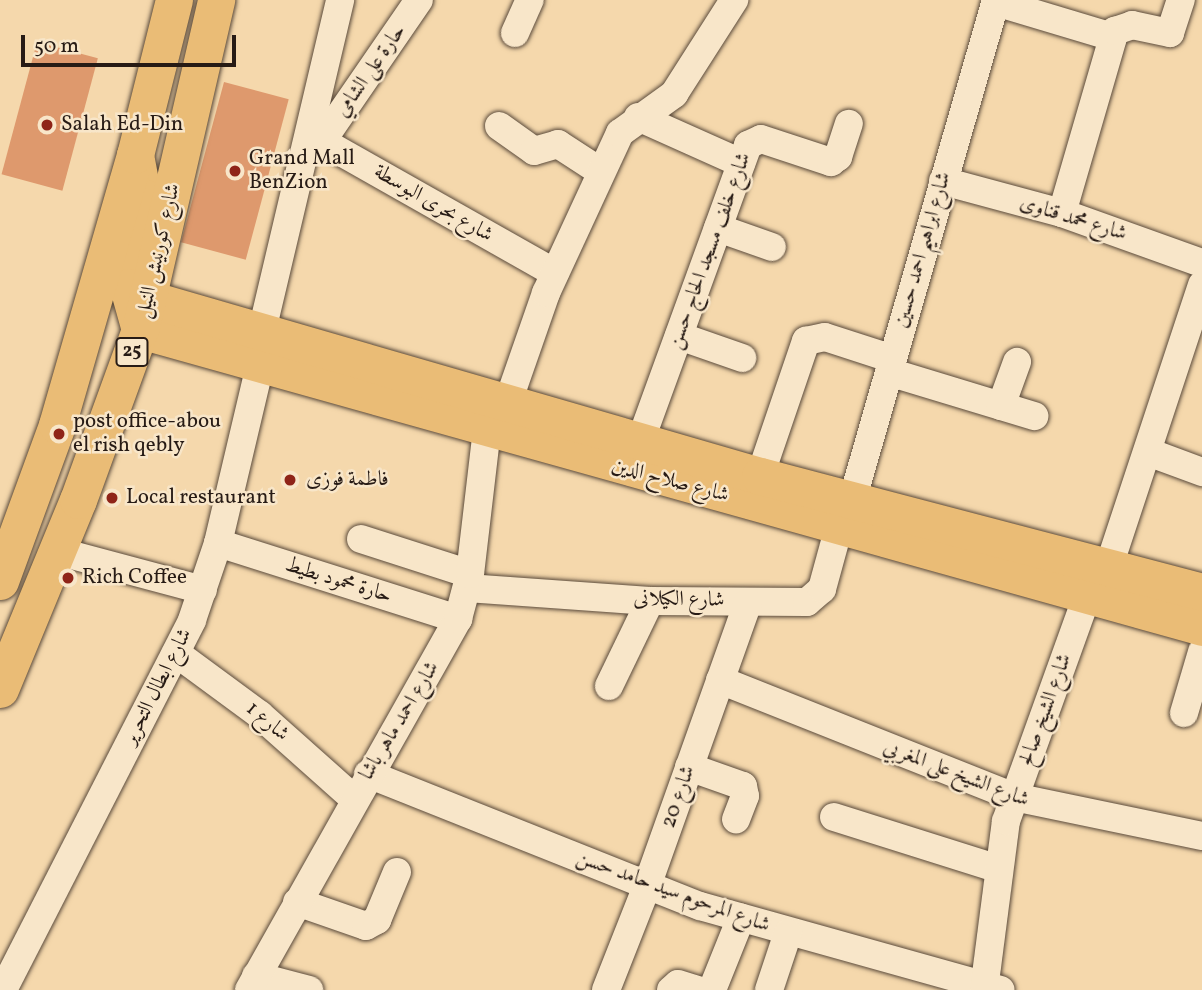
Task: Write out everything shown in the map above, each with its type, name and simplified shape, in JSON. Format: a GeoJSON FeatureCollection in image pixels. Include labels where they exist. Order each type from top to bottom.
{"type":"FeatureCollection","features":[{"type":"Feature","properties":{"kind":"main road","name":"25"},"geometry":{"type":"LineString","coordinates":[[0,581],[57,425],[135,155],[174,0]]}},
{"type":"Feature","properties":{"kind":"main road","name":"شارع كورنيش النيل"},"geometry":{"type":"LineString","coordinates":[[0,689],[57,551],[144,315],[216,0]]}},
{"type":"Feature","properties":{"kind":"main road"},"geometry":{"type":"LineString","coordinates":[[135,155],[143,197],[128,287],[144,315]]}},
{"type":"Feature","properties":{"kind":"main road","name":"شارع صلاح الدين"},"geometry":{"type":"LineString","coordinates":[[144,315],[497,417],[1098,582],[1202,627]]}},
{"type":"Feature","properties":{"kind":"main road","name":"شارع صلاح الدين"},"geometry":{"type":"LineString","coordinates":[[497,417],[640,442],[760,476],[845,514]]}},
{"type":"Feature","properties":{"kind":"main road","name":"شارع صلاح الدين"},"geometry":{"type":"LineString","coordinates":[[1098,582],[1201,590]]}},
{"type":"Feature","properties":{"kind":"street","name":"شارع ابطال التحرير"},"geometry":{"type":"LineString","coordinates":[[3,990],[176,653],[203,590],[218,543],[261,350],[317,138],[340,0]]}},
{"type":"Feature","properties":{"kind":"street","name":"حارة على الشامي"},"geometry":{"type":"LineString","coordinates":[[317,138],[419,0]]}},
{"type":"Feature","properties":{"kind":"street"},"geometry":{"type":"LineString","coordinates":[[515,33],[530,0]]}},
{"type":"Feature","properties":{"kind":"street"},"geometry":{"type":"LineString","coordinates":[[1062,214],[1113,37],[1126,24],[1170,33],[1181,0]]}},
{"type":"Feature","properties":{"kind":"street"},"geometry":{"type":"LineString","coordinates":[[996,1],[1113,37]]}},
{"type":"Feature","properties":{"kind":"street","name":"شارع ابراهيم احمد حسين"},"geometry":{"type":"LineString","coordinates":[[845,514],[891,366],[996,1]]}},
{"type":"Feature","properties":{"kind":"street","name":"شارع احمد ماهر باشا"},"geometry":{"type":"LineString","coordinates":[[253,983],[353,798],[458,619],[468,581],[497,417],[555,273],[620,132],[638,117],[658,107],[688,78],[726,2]]}},
{"type":"Feature","properties":{"kind":"street"},"geometry":{"type":"LineString","coordinates":[[638,117],[741,163]]}},
{"type":"Feature","properties":{"kind":"street","name":"شارع خلف مسجد الحاج حسن"},"geometry":{"type":"LineString","coordinates":[[640,442],[748,145],[761,139],[827,162],[835,160],[849,124]]}},
{"type":"Feature","properties":{"kind":"street"},"geometry":{"type":"LineString","coordinates":[[499,126],[534,151],[555,143],[601,172]]}},
{"type":"Feature","properties":{"kind":"street","name":"شارع بحرى البوسطة"},"geometry":{"type":"LineString","coordinates":[[317,138],[555,273]]}},
{"type":"Feature","properties":{"kind":"street","name":"شارع محمد قناوى"},"geometry":{"type":"LineString","coordinates":[[943,181],[1062,214],[1202,263]]}},
{"type":"Feature","properties":{"kind":"street"},"geometry":{"type":"LineString","coordinates":[[718,228],[772,247]]}},
{"type":"Feature","properties":{"kind":"street","name":"شارع الشيخ صالح"},"geometry":{"type":"LineString","coordinates":[[990,989],[999,869],[1014,797],[1148,452],[1202,285]]}},
{"type":"Feature","properties":{"kind":"street"},"geometry":{"type":"LineString","coordinates":[[679,336],[742,358]]}},
{"type":"Feature","properties":{"kind":"street"},"geometry":{"type":"LineString","coordinates":[[760,476],[806,341],[825,337],[891,366],[1034,416]]}},
{"type":"Feature","properties":{"kind":"street"},"geometry":{"type":"LineString","coordinates":[[1001,406],[1017,362]]}},
{"type":"Feature","properties":{"kind":"street"},"geometry":{"type":"LineString","coordinates":[[1148,452],[1202,472]]}},
{"type":"Feature","properties":{"kind":"street","name":"شارع الكيلانى"},"geometry":{"type":"LineString","coordinates":[[361,539],[468,581],[650,601],[748,602],[816,598],[845,514]]}},
{"type":"Feature","properties":{"kind":"street","name":"حارة محمود بطيط"},"geometry":{"type":"LineString","coordinates":[[218,543],[458,619]]}},
{"type":"Feature","properties":{"kind":"street"},"geometry":{"type":"LineString","coordinates":[[57,551],[203,590]]}},
{"type":"Feature","properties":{"kind":"street"},"geometry":{"type":"LineString","coordinates":[[609,686],[650,601]]}},
{"type":"Feature","properties":{"kind":"street","name":"شارع 20"},"geometry":{"type":"LineString","coordinates":[[606,990],[647,887],[748,602]]}},
{"type":"Feature","properties":{"kind":"street"},"geometry":{"type":"LineString","coordinates":[[1184,713],[1202,652]]}},
{"type":"Feature","properties":{"kind":"street","name":"شارع 1"},"geometry":{"type":"LineString","coordinates":[[176,653],[260,715],[353,798]]}},
{"type":"Feature","properties":{"kind":"street","name":"شارع الشيخ على المغربي"},"geometry":{"type":"LineString","coordinates":[[720,680],[1014,797],[1202,836]]}},
{"type":"Feature","properties":{"kind":"street"},"geometry":{"type":"LineString","coordinates":[[689,767],[743,786],[745,796],[736,819]]}},
{"type":"Feature","properties":{"kind":"street","name":"شارع المرحوم سيد حامد حسن"},"geometry":{"type":"LineString","coordinates":[[368,774],[647,887],[788,933],[990,989]]}},
{"type":"Feature","properties":{"kind":"street"},"geometry":{"type":"LineString","coordinates":[[834,817],[999,869]]}},
{"type":"Feature","properties":{"kind":"street"},"geometry":{"type":"LineString","coordinates":[[297,902],[366,926],[377,920],[397,872]]}},
{"type":"Feature","properties":{"kind":"street"},"geometry":{"type":"LineString","coordinates":[[712,990],[741,918]]}},
{"type":"Feature","properties":{"kind":"street"},"geometry":{"type":"LineString","coordinates":[[769,990],[788,933]]}},
{"type":"Feature","properties":{"kind":"street"},"geometry":{"type":"LineString","coordinates":[[253,983],[309,990]]}},
{"type":"Feature","properties":{"kind":"street"},"geometry":{"type":"LineString","coordinates":[[671,990],[678,984],[698,990]]}},
{"type":"Feature","properties":{"kind":"building","name":"Salah Ed-Din"},"geometry":{"type":"Polygon","coordinates":[[[37,42],[98,58],[62,191],[2,174],[37,42]]]}},
{"type":"Feature","properties":{"kind":"building","name":"Grand Mall BenZion"},"geometry":{"type":"Polygon","coordinates":[[[224,82],[289,99],[246,260],[181,242],[224,82]]]}},
{"type":"Feature","properties":{"kind":"place","name":"Salah Ed-Din"},"geometry":{"type":"Point","coordinates":[47,125]}},
{"type":"Feature","properties":{"kind":"place","name":"Grand Mall BenZion"},"geometry":{"type":"Point","coordinates":[235,171]}},
{"type":"Feature","properties":{"kind":"place","name":"post office-abou el rish qebly"},"geometry":{"type":"Point","coordinates":[59,434]}},
{"type":"Feature","properties":{"kind":"place","name":"فاطمة فوزى"},"geometry":{"type":"Point","coordinates":[290,480]}},
{"type":"Feature","properties":{"kind":"place","name":"Local restaurant"},"geometry":{"type":"Point","coordinates":[112,498]}},
{"type":"Feature","properties":{"kind":"place","name":"Rich Coffee"},"geometry":{"type":"Point","coordinates":[68,578]}}]}
